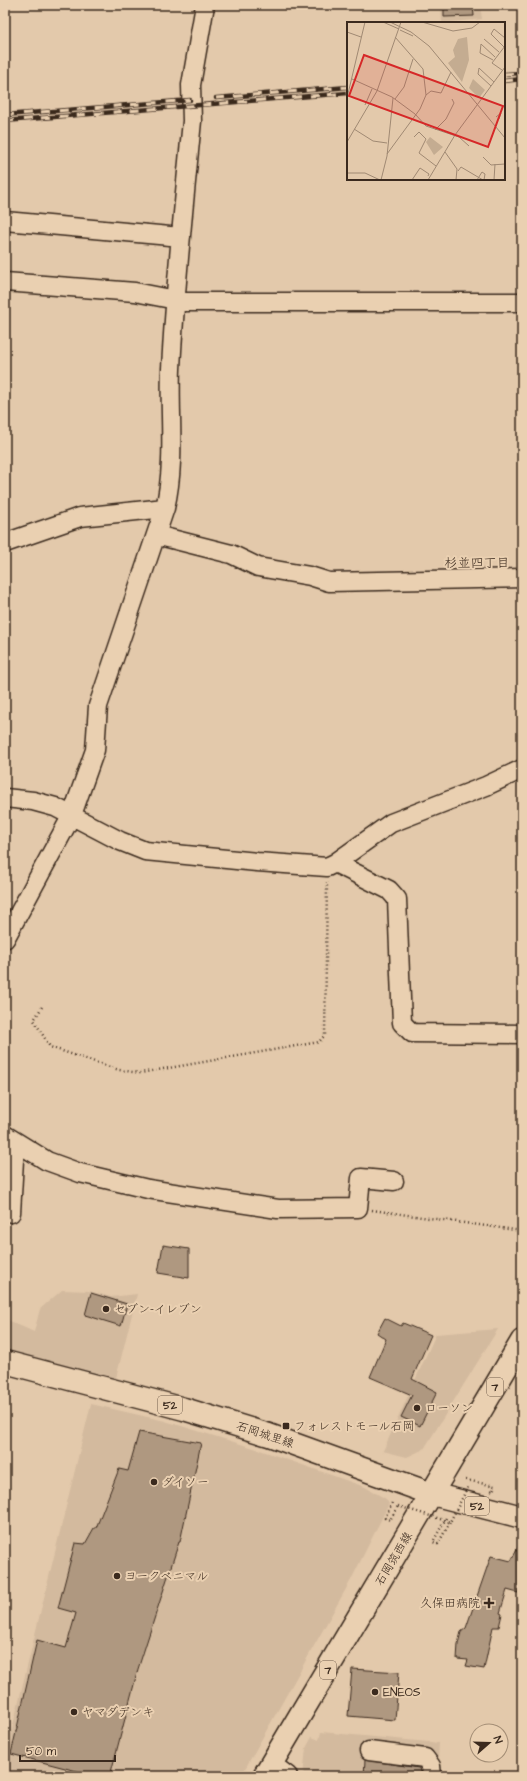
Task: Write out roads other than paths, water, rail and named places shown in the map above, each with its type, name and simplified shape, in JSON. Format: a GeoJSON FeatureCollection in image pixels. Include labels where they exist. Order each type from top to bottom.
{"type":"FeatureCollection","features":[{"type":"Feature","properties":{"kind":"main road","name":"石岡筑西線"},"geometry":{"type":"LineString","coordinates":[[275,1772],[432,1494],[522,1341]]}},
{"type":"Feature","properties":{"kind":"main road","name":"石岡城里線"},"geometry":{"type":"LineString","coordinates":[[5,1362],[184,1409],[269,1435],[432,1494],[522,1518]]}},
{"type":"Feature","properties":{"kind":"street"},"geometry":{"type":"LineString","coordinates":[[5,939],[72,815],[95,750],[98,706],[165,508],[170,485],[172,452],[171,370],[181,236],[192,121],[191,85],[205,5]]}},
{"type":"Feature","properties":{"kind":"street"},"geometry":{"type":"LineString","coordinates":[[5,221],[181,236]]}},
{"type":"Feature","properties":{"kind":"street"},"geometry":{"type":"LineString","coordinates":[[5,282],[136,292],[176,301],[522,302]]}},
{"type":"Feature","properties":{"kind":"street"},"geometry":{"type":"LineString","coordinates":[[5,543],[80,517],[165,508]]}},
{"type":"Feature","properties":{"kind":"street"},"geometry":{"type":"LineString","coordinates":[[156,535],[231,554],[258,567],[310,576],[329,582],[522,578]]}},
{"type":"Feature","properties":{"kind":"street"},"geometry":{"type":"LineString","coordinates":[[331,865],[391,823],[486,786],[522,769]]}},
{"type":"Feature","properties":{"kind":"street"},"geometry":{"type":"LineString","coordinates":[[5,798],[33,801],[55,807],[120,841],[145,851],[257,862],[331,865],[389,890],[397,900],[402,1023],[412,1033],[522,1034]]}},
{"type":"Feature","properties":{"kind":"street"},"geometry":{"type":"LineString","coordinates":[[10,1138],[47,1161],[80,1173],[148,1189],[278,1209],[358,1208],[361,1178],[394,1181]]}},
{"type":"Feature","properties":{"kind":"street"},"geometry":{"type":"LineString","coordinates":[[10,1138],[11,1213]]}},
{"type":"Feature","properties":{"kind":"street"},"geometry":{"type":"LineString","coordinates":[[376,1751],[425,1758],[429,1761],[432,1772]]}},
{"type":"Feature","properties":{"kind":"railway"},"geometry":{"type":"LineString","coordinates":[[505,74],[522,73]]}},
{"type":"Feature","properties":{"kind":"railway"},"geometry":{"type":"LineString","coordinates":[[505,81],[522,79]]}},
{"type":"Feature","properties":{"kind":"railway"},"geometry":{"type":"LineString","coordinates":[[216,98],[347,87]]}},
{"type":"Feature","properties":{"kind":"railway"},"geometry":{"type":"LineString","coordinates":[[5,121],[347,93]]}},
{"type":"Feature","properties":{"kind":"railway"},"geometry":{"type":"LineString","coordinates":[[5,115],[190,100]]}},
{"type":"Feature","properties":{"kind":"place","name":"セブン-イレブン"},"geometry":{"type":"Point","coordinates":[106,1309]}},
{"type":"Feature","properties":{"kind":"place","name":"ローソン"},"geometry":{"type":"Point","coordinates":[417,1408]}},
{"type":"Feature","properties":{"kind":"place","name":"フォレストモール石岡"},"geometry":{"type":"Point","coordinates":[286,1426]}},
{"type":"Feature","properties":{"kind":"place","name":"ダイソー"},"geometry":{"type":"Point","coordinates":[154,1482]}},
{"type":"Feature","properties":{"kind":"place","name":"ヨークベニマル"},"geometry":{"type":"Point","coordinates":[117,1576]}},
{"type":"Feature","properties":{"kind":"place","name":"久保田病院"},"geometry":{"type":"Point","coordinates":[489,1603]}},
{"type":"Feature","properties":{"kind":"place","name":"ENEOS"},"geometry":{"type":"Point","coordinates":[375,1692]}},
{"type":"Feature","properties":{"kind":"place","name":"ヤマダデンキ"},"geometry":{"type":"Point","coordinates":[74,1712]}},
{"type":"Feature","properties":{"kind":"district","name":"杉並四丁目"},"geometry":{"type":"Point","coordinates":[477,563]}}]}
